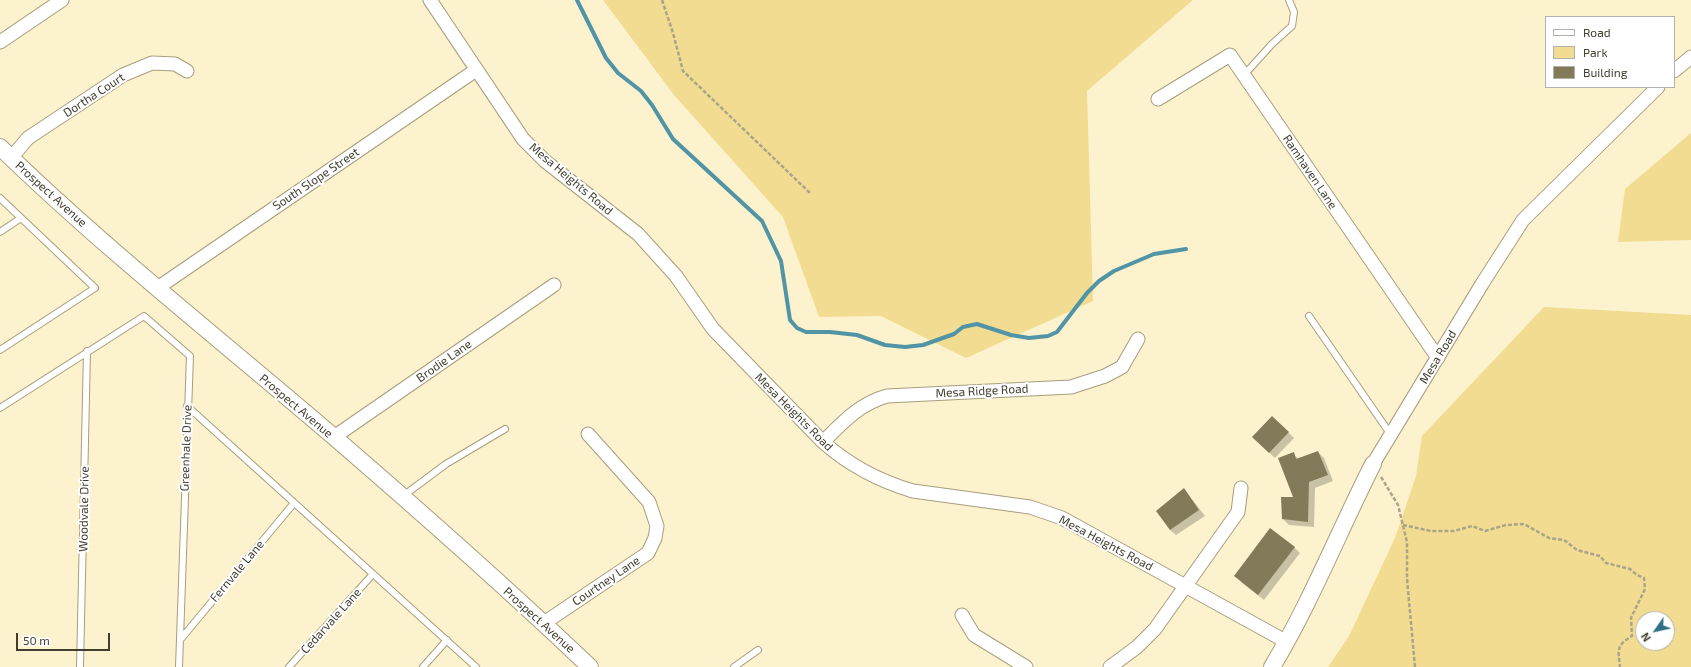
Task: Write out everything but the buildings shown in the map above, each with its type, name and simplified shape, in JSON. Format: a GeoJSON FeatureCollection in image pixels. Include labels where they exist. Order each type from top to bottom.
{"type":"FeatureCollection","features":[{"type":"Feature","properties":{"kind":"street"},"geometry":{"type":"LineString","coordinates":[[0,42],[62,0]]}},
{"type":"Feature","properties":{"kind":"street","name":"Mesa Heights Road"},"geometry":{"type":"LineString","coordinates":[[430,0],[511,123],[534,150],[638,234],[676,276],[713,329],[823,442],[859,469],[896,486],[913,491],[1030,507],[1062,518],[1287,642]]}},
{"type":"Feature","properties":{"kind":"street","name":"Ramhaven Lane"},"geometry":{"type":"LineString","coordinates":[[1158,99],[1230,55],[1438,358]]}},
{"type":"Feature","properties":{"kind":"street"},"geometry":{"type":"LineString","coordinates":[[1675,70],[1691,57]]}},
{"type":"Feature","properties":{"kind":"street","name":"Dortha Court"},"geometry":{"type":"LineString","coordinates":[[6,153],[123,75],[152,63],[175,64],[188,71]]}},
{"type":"Feature","properties":{"kind":"street","name":"South Slope Street"},"geometry":{"type":"LineString","coordinates":[[156,289],[476,70]]}},
{"type":"Feature","properties":{"kind":"street","name":"Mesa Road"},"geometry":{"type":"LineString","coordinates":[[1272,667],[1287,642],[1315,588],[1348,513],[1373,464],[1523,220],[1657,88]]}},
{"type":"Feature","properties":{"kind":"street","name":"Prospect Avenue"},"geometry":{"type":"LineString","coordinates":[[6,153],[156,289],[334,437],[544,623],[590,667]]}},
{"type":"Feature","properties":{"kind":"street","name":"Brodie Lane"},"geometry":{"type":"LineString","coordinates":[[334,437],[554,285]]}},
{"type":"Feature","properties":{"kind":"street","name":"Mesa Ridge Road"},"geometry":{"type":"LineString","coordinates":[[823,442],[854,411],[865,404],[887,396],[1071,387],[1092,381],[1122,367],[1138,339]]}},
{"type":"Feature","properties":{"kind":"street","name":"Courtney Lane"},"geometry":{"type":"LineString","coordinates":[[544,623],[648,553],[655,538],[657,526],[649,502],[588,434]]}},
{"type":"Feature","properties":{"kind":"street"},"geometry":{"type":"LineString","coordinates":[[1110,667],[1137,648],[1156,629],[1238,512],[1241,488]]}},
{"type":"Feature","properties":{"kind":"street"},"geometry":{"type":"LineString","coordinates":[[962,615],[974,635],[1026,667]]}},
{"type":"Feature","properties":{"kind":"lane"},"geometry":{"type":"LineString","coordinates":[[1244,76],[1272,44],[1292,26],[1294,12],[1289,0]]}},
{"type":"Feature","properties":{"kind":"lane"},"geometry":{"type":"LineString","coordinates":[[0,198],[95,288],[0,350]]}},
{"type":"Feature","properties":{"kind":"lane"},"geometry":{"type":"LineString","coordinates":[[0,232],[21,218]]}},
{"type":"Feature","properties":{"kind":"lane","name":"Greenhale Drive"},"geometry":{"type":"LineString","coordinates":[[87,351],[144,316],[190,356],[187,406],[179,667]]}},
{"type":"Feature","properties":{"kind":"lane"},"geometry":{"type":"LineString","coordinates":[[1309,316],[1391,435]]}},
{"type":"Feature","properties":{"kind":"lane"},"geometry":{"type":"LineString","coordinates":[[0,408],[87,351]]}},
{"type":"Feature","properties":{"kind":"lane","name":"Woodvale Drive"},"geometry":{"type":"LineString","coordinates":[[80,667],[87,351]]}},
{"type":"Feature","properties":{"kind":"lane"},"geometry":{"type":"LineString","coordinates":[[187,406],[476,667]]}},
{"type":"Feature","properties":{"kind":"lane"},"geometry":{"type":"LineString","coordinates":[[401,497],[446,464],[505,429]]}},
{"type":"Feature","properties":{"kind":"lane","name":"Fernvale Lane"},"geometry":{"type":"LineString","coordinates":[[180,640],[294,503]]}},
{"type":"Feature","properties":{"kind":"lane","name":"Cedarvale Lane"},"geometry":{"type":"LineString","coordinates":[[289,667],[373,574]]}},
{"type":"Feature","properties":{"kind":"lane"},"geometry":{"type":"LineString","coordinates":[[423,667],[447,640]]}},
{"type":"Feature","properties":{"kind":"lane"},"geometry":{"type":"LineString","coordinates":[[734,667],[758,650]]}},
{"type":"Feature","properties":{"kind":"path"},"geometry":{"type":"LineString","coordinates":[[662,0],[683,71],[810,193]]}},
{"type":"Feature","properties":{"kind":"path"},"geometry":{"type":"LineString","coordinates":[[1373,464],[1398,505],[1407,542],[1407,579],[1415,667]]}},
{"type":"Feature","properties":{"kind":"path"},"geometry":{"type":"LineString","coordinates":[[1403,525],[1432,531],[1454,531],[1472,526],[1485,531],[1506,525],[1524,524],[1548,538],[1564,540],[1577,550],[1600,556],[1606,563],[1630,569],[1637,575],[1644,578],[1645,589],[1631,618],[1632,636],[1621,642],[1618,651],[1620,667]]}},
{"type":"Feature","properties":{"kind":"green space"},"geometry":{"type":"Polygon","coordinates":[[[603,0],[1193,0],[1087,91],[1093,301],[966,358],[881,316],[819,317],[783,217],[674,95],[603,0]]]}},
{"type":"Feature","properties":{"kind":"green space"},"geometry":{"type":"Polygon","coordinates":[[[1691,133],[1691,240],[1618,242],[1625,189],[1691,133]]]}},
{"type":"Feature","properties":{"kind":"green space"},"geometry":{"type":"Polygon","coordinates":[[[1544,307],[1691,315],[1691,667],[1328,667],[1349,636],[1395,538],[1416,476],[1422,436],[1544,307]]]}},
{"type":"Feature","properties":{"kind":"waterway"},"geometry":{"type":"LineString","coordinates":[[577,0],[606,58],[618,73],[641,91],[652,105],[673,139],[762,221],[781,261],[790,320],[797,328],[806,332],[830,332],[857,335],[885,345],[905,347],[923,345],[954,334],[963,327],[977,324],[1011,335],[1029,338],[1048,336],[1057,332],[1087,293],[1099,281],[1114,271],[1154,254],[1186,249]]}}]}
